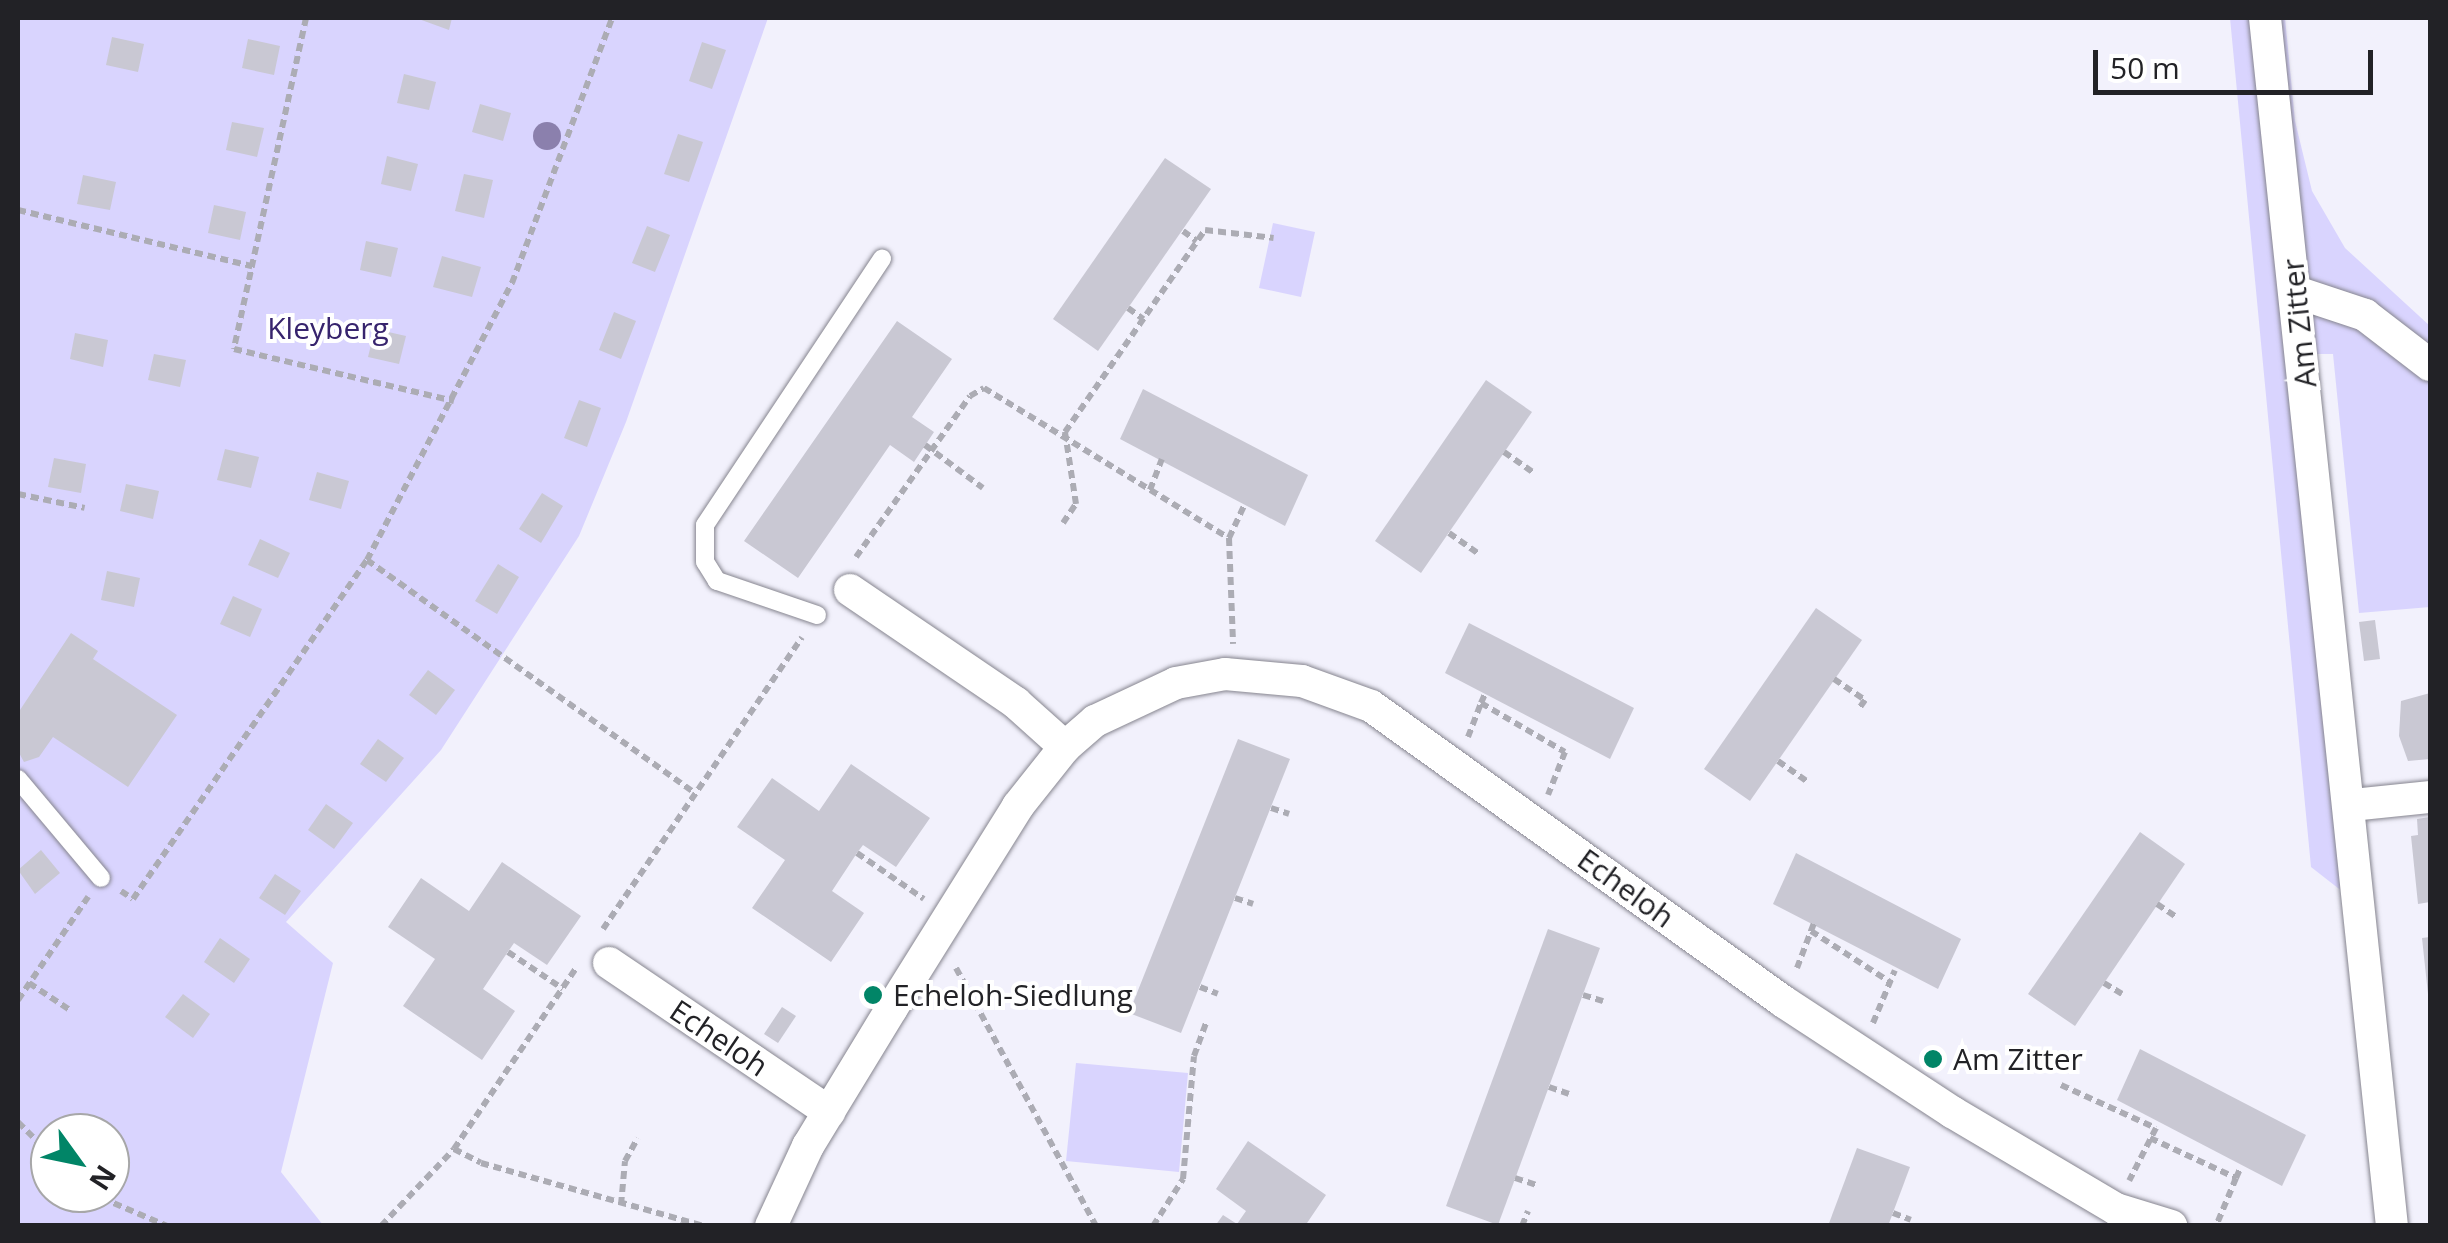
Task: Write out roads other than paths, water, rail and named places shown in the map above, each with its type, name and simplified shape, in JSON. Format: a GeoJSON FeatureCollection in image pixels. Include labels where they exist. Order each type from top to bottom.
{"type":"FeatureCollection","features":[{"type":"Feature","properties":{"kind":"street","name":"Am Zitter"},"geometry":{"type":"LineString","coordinates":[[2265,18],[2352,805],[2392,1226]]}},
{"type":"Feature","properties":{"kind":"street"},"geometry":{"type":"LineString","coordinates":[[2296,292],[2364,315],[2430,365]]}},
{"type":"Feature","properties":{"kind":"street"},"geometry":{"type":"LineString","coordinates":[[849,580],[1016,703],[1064,746]]}},
{"type":"Feature","properties":{"kind":"street","name":"Echeloh"},"geometry":{"type":"LineString","coordinates":[[771,1226],[829,1112],[944,926],[1064,746],[1094,721],[1176,684],[1235,675],[1302,681],[1386,716],[1784,1002],[2116,1209],[2171,1226]]}},
{"type":"Feature","properties":{"kind":"street"},"geometry":{"type":"LineString","coordinates":[[2352,805],[2430,797]]}},
{"type":"Feature","properties":{"kind":"street","name":"Echeloh"},"geometry":{"type":"LineString","coordinates":[[596,953],[829,1112]]}},
{"type":"Feature","properties":{"kind":"lane"},"geometry":{"type":"LineString","coordinates":[[817,615],[716,581],[702,551],[704,525],[882,258]]}},
{"type":"Feature","properties":{"kind":"lane"},"geometry":{"type":"LineString","coordinates":[[18,779],[101,878]]}},
{"type":"Feature","properties":{"kind":"place","name":"Echeloh-Siedlung"},"geometry":{"type":"Point","coordinates":[873,995]}},
{"type":"Feature","properties":{"kind":"place","name":"Am Zitter"},"geometry":{"type":"Point","coordinates":[1933,1059]}},
{"type":"Feature","properties":{"kind":"park label","name":"Kleyberg"},"geometry":{"type":"Point","coordinates":[328,328]}}]}
